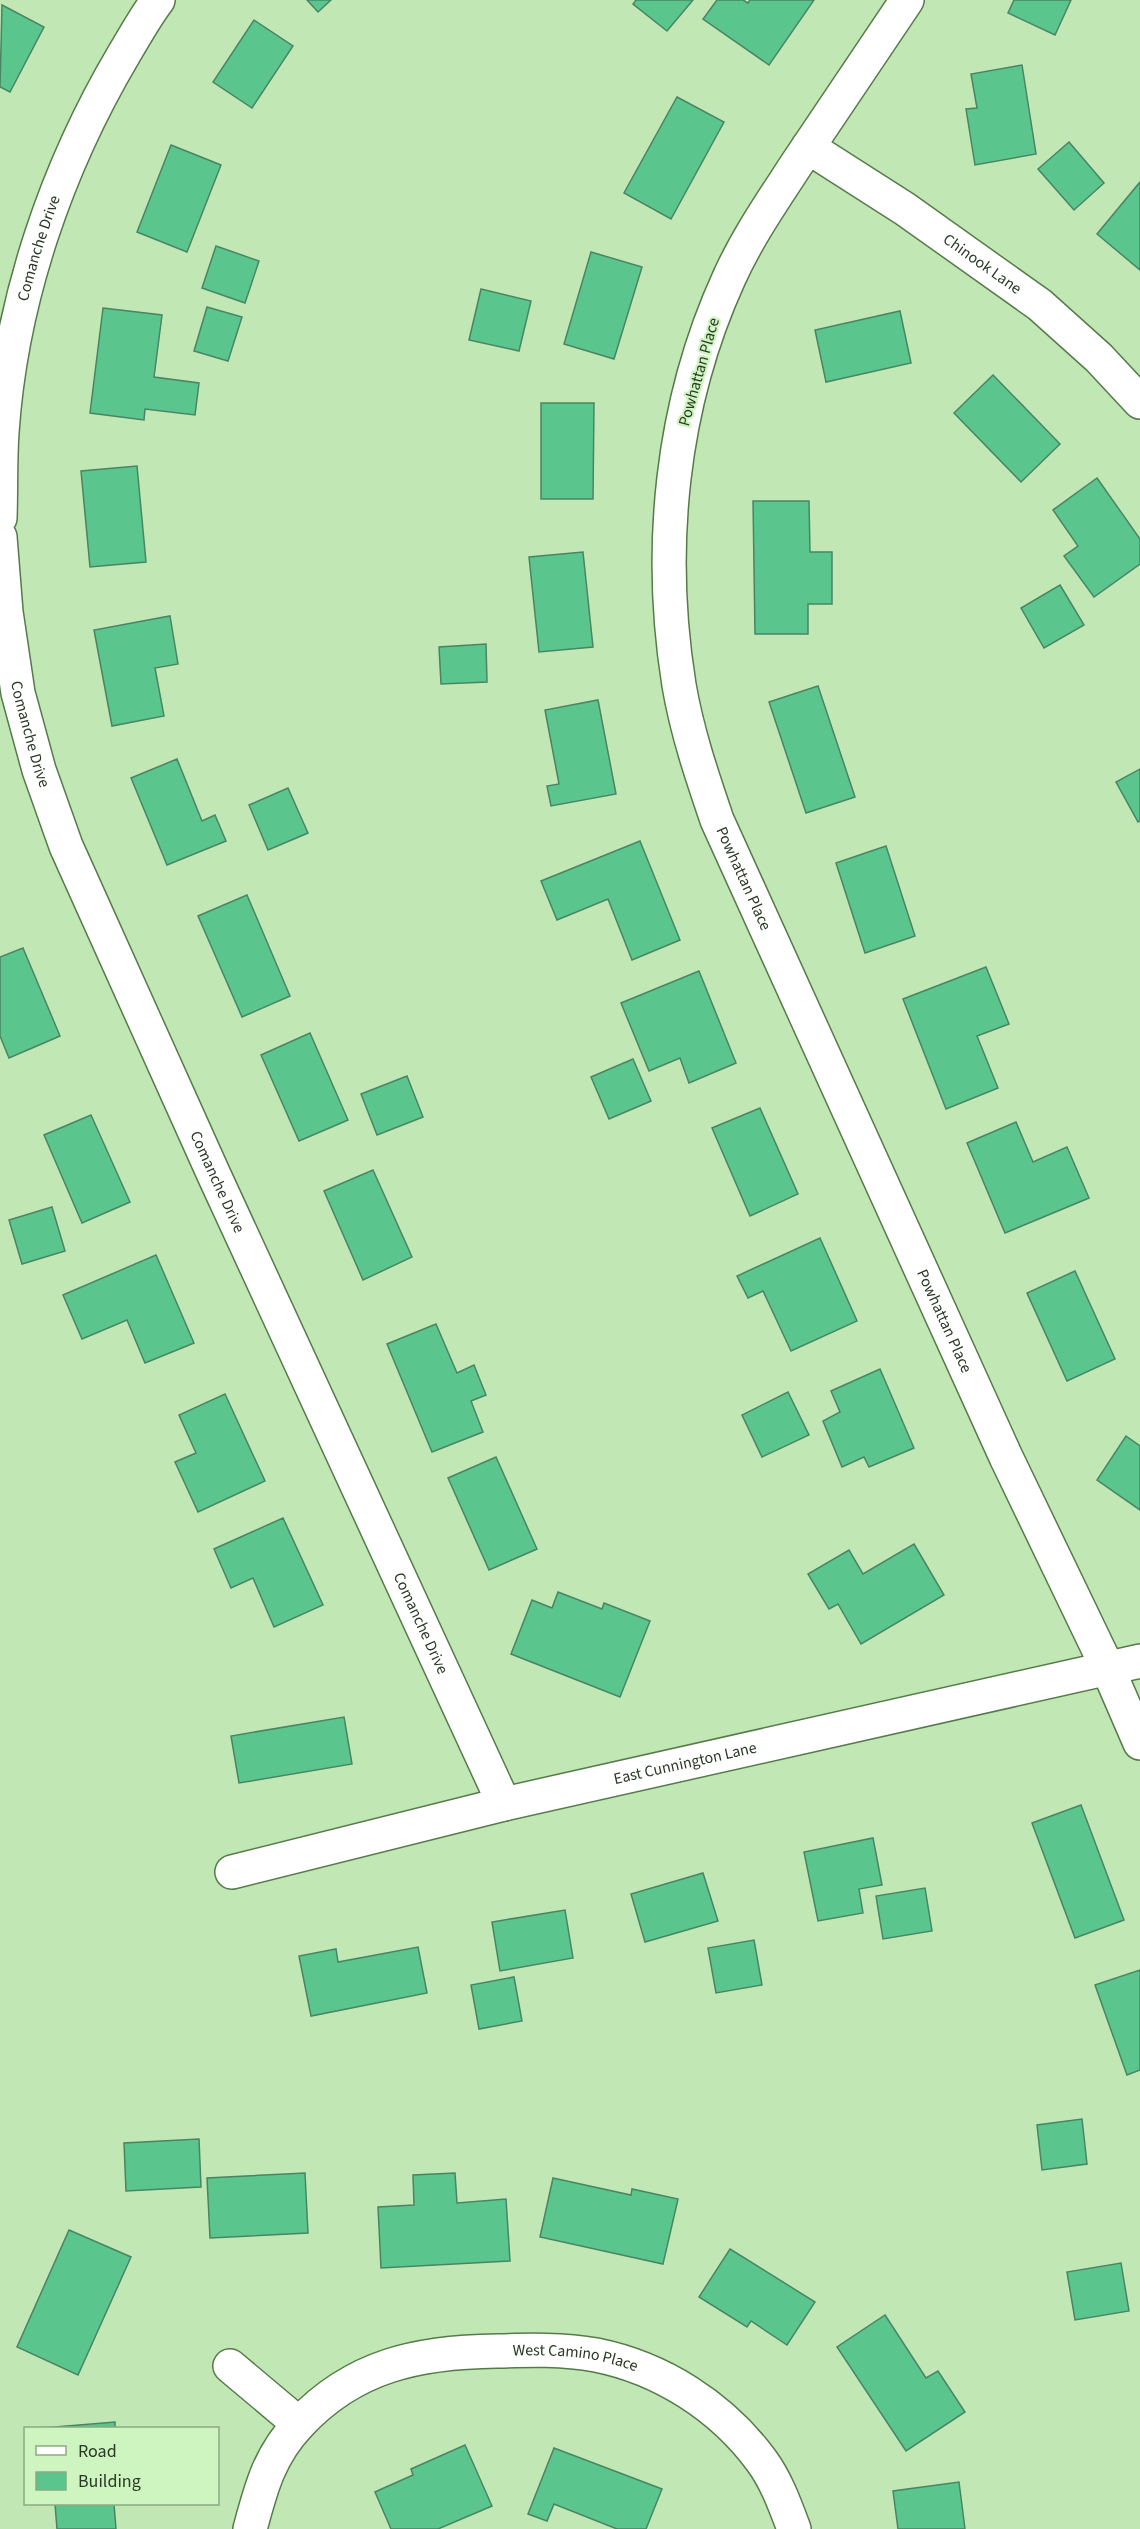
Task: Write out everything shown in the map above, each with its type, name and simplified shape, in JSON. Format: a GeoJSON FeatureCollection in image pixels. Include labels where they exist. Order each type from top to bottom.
{"type":"FeatureCollection","features":[{"type":"Feature","properties":{"kind":"street","name":"Comanche Drive"},"geometry":{"type":"LineString","coordinates":[[0,518],[2,431],[12,351],[38,247],[65,171],[98,97],[158,0]]}},
{"type":"Feature","properties":{"kind":"street","name":"Powhattan Place"},"geometry":{"type":"LineString","coordinates":[[907,0],[762,218],[729,277],[706,337],[686,405],[674,475],[668,545],[671,616],[679,686],[695,754],[717,820],[1006,1457],[1108,1669],[1140,1743]]}},
{"type":"Feature","properties":{"kind":"street","name":"Chinook Lane"},"geometry":{"type":"LineString","coordinates":[[808,147],[905,209],[1040,305],[1099,358],[1140,402]]}},
{"type":"Feature","properties":{"kind":"street","name":"Comanche Drive"},"geometry":{"type":"LineString","coordinates":[[0,537],[6,612],[18,693],[39,770],[66,846],[214,1175],[504,1804]]}},
{"type":"Feature","properties":{"kind":"street","name":"East Cunnington Lane"},"geometry":{"type":"LineString","coordinates":[[232,1872],[504,1804],[1140,1661]]}},
{"type":"Feature","properties":{"kind":"street","name":"West Camino Place"},"geometry":{"type":"LineString","coordinates":[[250,2529],[264,2477],[284,2443],[299,2424],[330,2396],[355,2380],[401,2360],[477,2351],[547,2350],[596,2355],[644,2368],[682,2387],[722,2417],[761,2460],[783,2499],[794,2529]]}},
{"type":"Feature","properties":{"kind":"street"},"geometry":{"type":"LineString","coordinates":[[230,2366],[299,2424]]}},
{"type":"Feature","properties":{"kind":"building"},"geometry":{"type":"Polygon","coordinates":[[[307,0],[331,0],[318,12],[307,0]]]}},
{"type":"Feature","properties":{"kind":"building"},"geometry":{"type":"Polygon","coordinates":[[[636,0],[693,0],[667,31],[633,4],[636,0]]]}},
{"type":"Feature","properties":{"kind":"building"},"geometry":{"type":"Polygon","coordinates":[[[717,0],[743,0],[748,3],[750,0],[814,0],[769,65],[703,19],[717,0]]]}},
{"type":"Feature","properties":{"kind":"building"},"geometry":{"type":"Polygon","coordinates":[[[1014,0],[1071,0],[1055,35],[1008,13],[1014,0]]]}},
{"type":"Feature","properties":{"kind":"building"},"geometry":{"type":"Polygon","coordinates":[[[2,5],[44,27],[10,92],[0,87],[2,5]]]}},
{"type":"Feature","properties":{"kind":"building"},"geometry":{"type":"Polygon","coordinates":[[[254,20],[293,46],[252,108],[213,82],[254,20]]]}},
{"type":"Feature","properties":{"kind":"building"},"geometry":{"type":"Polygon","coordinates":[[[1022,65],[1036,154],[975,165],[966,109],[977,108],[971,74],[1022,65]]]}},
{"type":"Feature","properties":{"kind":"building"},"geometry":{"type":"Polygon","coordinates":[[[677,97],[724,122],[671,219],[624,193],[677,97]]]}},
{"type":"Feature","properties":{"kind":"building"},"geometry":{"type":"Polygon","coordinates":[[[1069,142],[1104,183],[1074,210],[1038,169],[1069,142]]]}},
{"type":"Feature","properties":{"kind":"building"},"geometry":{"type":"Polygon","coordinates":[[[171,145],[221,165],[187,252],[137,232],[171,145]]]}},
{"type":"Feature","properties":{"kind":"building"},"geometry":{"type":"Polygon","coordinates":[[[1140,182],[1140,270],[1097,234],[1140,182]]]}},
{"type":"Feature","properties":{"kind":"building"},"geometry":{"type":"Polygon","coordinates":[[[216,246],[259,261],[245,303],[202,288],[216,246]]]}},
{"type":"Feature","properties":{"kind":"building"},"geometry":{"type":"Polygon","coordinates":[[[591,252],[642,267],[614,359],[564,344],[591,252]]]}},
{"type":"Feature","properties":{"kind":"building"},"geometry":{"type":"Polygon","coordinates":[[[481,289],[531,301],[519,351],[469,340],[481,289]]]}},
{"type":"Feature","properties":{"kind":"building"},"geometry":{"type":"Polygon","coordinates":[[[207,307],[242,317],[228,361],[194,351],[207,307]]]}},
{"type":"Feature","properties":{"kind":"building"},"geometry":{"type":"Polygon","coordinates":[[[103,308],[162,315],[154,377],[199,383],[195,415],[145,409],[144,420],[90,413],[103,308]]]}},
{"type":"Feature","properties":{"kind":"building"},"geometry":{"type":"Polygon","coordinates":[[[900,311],[911,363],[826,382],[815,330],[900,311]]]}},
{"type":"Feature","properties":{"kind":"building"},"geometry":{"type":"Polygon","coordinates":[[[993,375],[1060,444],[1021,482],[954,413],[993,375]]]}},
{"type":"Feature","properties":{"kind":"building"},"geometry":{"type":"Polygon","coordinates":[[[541,403],[594,403],[593,499],[541,499],[541,403]]]}},
{"type":"Feature","properties":{"kind":"building"},"geometry":{"type":"Polygon","coordinates":[[[137,466],[146,562],[90,567],[81,471],[137,466]]]}},
{"type":"Feature","properties":{"kind":"building"},"geometry":{"type":"Polygon","coordinates":[[[1097,478],[1140,539],[1140,564],[1094,597],[1064,556],[1078,546],[1053,510],[1097,478]]]}},
{"type":"Feature","properties":{"kind":"building"},"geometry":{"type":"Polygon","coordinates":[[[753,501],[809,501],[810,552],[832,552],[832,604],[808,604],[808,634],[755,634],[753,501]]]}},
{"type":"Feature","properties":{"kind":"building"},"geometry":{"type":"Polygon","coordinates":[[[583,552],[593,647],[539,652],[529,557],[583,552]]]}},
{"type":"Feature","properties":{"kind":"building"},"geometry":{"type":"Polygon","coordinates":[[[1060,585],[1084,625],[1044,648],[1021,608],[1060,585]]]}},
{"type":"Feature","properties":{"kind":"building"},"geometry":{"type":"Polygon","coordinates":[[[170,616],[178,664],[155,668],[164,716],[112,726],[94,630],[170,616]]]}},
{"type":"Feature","properties":{"kind":"building"},"geometry":{"type":"Polygon","coordinates":[[[486,644],[487,682],[441,684],[439,647],[486,644]]]}},
{"type":"Feature","properties":{"kind":"building"},"geometry":{"type":"Polygon","coordinates":[[[818,686],[855,797],[806,813],[769,702],[818,686]]]}},
{"type":"Feature","properties":{"kind":"building"},"geometry":{"type":"Polygon","coordinates":[[[598,700],[616,794],[551,806],[547,786],[559,784],[545,710],[598,700]]]}},
{"type":"Feature","properties":{"kind":"building"},"geometry":{"type":"Polygon","coordinates":[[[177,759],[202,821],[215,815],[226,841],[167,865],[131,778],[177,759]]]}},
{"type":"Feature","properties":{"kind":"building"},"geometry":{"type":"Polygon","coordinates":[[[1140,769],[1140,821],[1138,822],[1116,782],[1140,769]]]}},
{"type":"Feature","properties":{"kind":"building"},"geometry":{"type":"Polygon","coordinates":[[[288,788],[308,833],[268,850],[249,805],[288,788]]]}},
{"type":"Feature","properties":{"kind":"building"},"geometry":{"type":"Polygon","coordinates":[[[640,841],[680,940],[632,960],[608,899],[557,920],[541,881],[640,841]]]}},
{"type":"Feature","properties":{"kind":"building"},"geometry":{"type":"Polygon","coordinates":[[[886,846],[915,936],[865,953],[836,863],[886,846]]]}},
{"type":"Feature","properties":{"kind":"building"},"geometry":{"type":"Polygon","coordinates":[[[247,895],[290,996],[242,1017],[198,916],[247,895]]]}},
{"type":"Feature","properties":{"kind":"building"},"geometry":{"type":"Polygon","coordinates":[[[23,948],[60,1036],[9,1058],[0,1036],[0,957],[23,948]]]}},
{"type":"Feature","properties":{"kind":"building"},"geometry":{"type":"Polygon","coordinates":[[[986,967],[1009,1024],[977,1036],[998,1088],[946,1109],[903,999],[986,967]]]}},
{"type":"Feature","properties":{"kind":"building"},"geometry":{"type":"Polygon","coordinates":[[[699,971],[736,1063],[689,1083],[680,1058],[649,1071],[621,1003],[699,971]]]}},
{"type":"Feature","properties":{"kind":"building"},"geometry":{"type":"Polygon","coordinates":[[[310,1033],[348,1120],[299,1141],[261,1055],[310,1033]]]}},
{"type":"Feature","properties":{"kind":"building"},"geometry":{"type":"Polygon","coordinates":[[[633,1059],[651,1101],[609,1119],[591,1077],[633,1059]]]}},
{"type":"Feature","properties":{"kind":"building"},"geometry":{"type":"Polygon","coordinates":[[[407,1076],[423,1117],[377,1135],[361,1094],[407,1076]]]}},
{"type":"Feature","properties":{"kind":"building"},"geometry":{"type":"Polygon","coordinates":[[[760,1108],[798,1194],[750,1216],[712,1128],[760,1108]]]}},
{"type":"Feature","properties":{"kind":"building"},"geometry":{"type":"Polygon","coordinates":[[[91,1115],[130,1202],[82,1223],[44,1135],[91,1115]]]}},
{"type":"Feature","properties":{"kind":"building"},"geometry":{"type":"Polygon","coordinates":[[[1016,1122],[1033,1162],[1067,1147],[1089,1198],[1005,1233],[967,1143],[1016,1122]]]}},
{"type":"Feature","properties":{"kind":"building"},"geometry":{"type":"Polygon","coordinates":[[[373,1170],[412,1257],[363,1280],[324,1191],[373,1170]]]}},
{"type":"Feature","properties":{"kind":"building"},"geometry":{"type":"Polygon","coordinates":[[[52,1207],[65,1251],[22,1264],[9,1220],[52,1207]]]}},
{"type":"Feature","properties":{"kind":"building"},"geometry":{"type":"Polygon","coordinates":[[[820,1238],[857,1321],[791,1351],[763,1291],[748,1298],[737,1276],[820,1238]]]}},
{"type":"Feature","properties":{"kind":"building"},"geometry":{"type":"Polygon","coordinates":[[[156,1255],[194,1343],[145,1363],[127,1320],[82,1339],[63,1295],[156,1255]]]}},
{"type":"Feature","properties":{"kind":"building"},"geometry":{"type":"Polygon","coordinates":[[[1075,1271],[1115,1359],[1067,1381],[1027,1293],[1075,1271]]]}},
{"type":"Feature","properties":{"kind":"building"},"geometry":{"type":"Polygon","coordinates":[[[436,1324],[457,1373],[474,1365],[486,1395],[471,1401],[483,1432],[432,1452],[387,1344],[436,1324]]]}},
{"type":"Feature","properties":{"kind":"building"},"geometry":{"type":"Polygon","coordinates":[[[880,1369],[914,1448],[869,1467],[864,1457],[842,1467],[823,1421],[840,1412],[831,1391],[880,1369]]]}},
{"type":"Feature","properties":{"kind":"building"},"geometry":{"type":"Polygon","coordinates":[[[788,1392],[809,1435],[762,1457],[742,1415],[788,1392]]]}},
{"type":"Feature","properties":{"kind":"building"},"geometry":{"type":"Polygon","coordinates":[[[225,1394],[265,1481],[198,1512],[175,1462],[196,1453],[179,1415],[225,1394]]]}},
{"type":"Feature","properties":{"kind":"building"},"geometry":{"type":"Polygon","coordinates":[[[1126,1436],[1140,1446],[1140,1510],[1097,1480],[1126,1436]]]}},
{"type":"Feature","properties":{"kind":"building"},"geometry":{"type":"Polygon","coordinates":[[[496,1457],[537,1549],[489,1570],[448,1478],[496,1457]]]}},
{"type":"Feature","properties":{"kind":"building"},"geometry":{"type":"Polygon","coordinates":[[[283,1518],[323,1605],[274,1627],[253,1578],[231,1588],[214,1549],[283,1518]]]}},
{"type":"Feature","properties":{"kind":"building"},"geometry":{"type":"Polygon","coordinates":[[[914,1544],[944,1595],[861,1644],[838,1604],[829,1609],[808,1574],[849,1550],[863,1574],[914,1544]]]}},
{"type":"Feature","properties":{"kind":"building"},"geometry":{"type":"Polygon","coordinates":[[[558,1592],[602,1609],[604,1603],[650,1621],[620,1697],[511,1654],[532,1600],[552,1608],[558,1592]]]}},
{"type":"Feature","properties":{"kind":"building"},"geometry":{"type":"Polygon","coordinates":[[[344,1717],[352,1764],[239,1783],[231,1736],[344,1717]]]}},
{"type":"Feature","properties":{"kind":"building"},"geometry":{"type":"Polygon","coordinates":[[[1081,1805],[1124,1920],[1075,1938],[1032,1823],[1081,1805]]]}},
{"type":"Feature","properties":{"kind":"building"},"geometry":{"type":"Polygon","coordinates":[[[873,1838],[882,1885],[859,1889],[863,1913],[818,1921],[804,1852],[873,1838]]]}},
{"type":"Feature","properties":{"kind":"building"},"geometry":{"type":"Polygon","coordinates":[[[703,1873],[718,1921],[645,1942],[631,1894],[703,1873]]]}},
{"type":"Feature","properties":{"kind":"building"},"geometry":{"type":"Polygon","coordinates":[[[925,1888],[932,1931],[883,1939],[876,1896],[925,1888]]]}},
{"type":"Feature","properties":{"kind":"building"},"geometry":{"type":"Polygon","coordinates":[[[565,1910],[573,1958],[500,1971],[492,1922],[565,1910]]]}},
{"type":"Feature","properties":{"kind":"building"},"geometry":{"type":"Polygon","coordinates":[[[754,1940],[762,1985],[716,1993],[708,1948],[754,1940]]]}},
{"type":"Feature","properties":{"kind":"building"},"geometry":{"type":"Polygon","coordinates":[[[418,1947],[427,1993],[311,2016],[299,1956],[336,1949],[338,1962],[418,1947]]]}},
{"type":"Feature","properties":{"kind":"building"},"geometry":{"type":"Polygon","coordinates":[[[1140,1970],[1140,2070],[1127,2075],[1095,1985],[1140,1970]]]}},
{"type":"Feature","properties":{"kind":"building"},"geometry":{"type":"Polygon","coordinates":[[[514,1977],[522,2021],[479,2029],[471,1985],[514,1977]]]}},
{"type":"Feature","properties":{"kind":"building"},"geometry":{"type":"Polygon","coordinates":[[[1082,2119],[1087,2164],[1042,2170],[1037,2125],[1082,2119]]]}},
{"type":"Feature","properties":{"kind":"building"},"geometry":{"type":"Polygon","coordinates":[[[199,2139],[201,2187],[126,2191],[124,2143],[199,2139]]]}},
{"type":"Feature","properties":{"kind":"building"},"geometry":{"type":"Polygon","coordinates":[[[305,2173],[308,2233],[210,2238],[207,2178],[305,2173]]]}},
{"type":"Feature","properties":{"kind":"building"},"geometry":{"type":"Polygon","coordinates":[[[455,2173],[457,2203],[506,2199],[510,2261],[381,2268],[378,2207],[414,2205],[413,2175],[455,2173]]]}},
{"type":"Feature","properties":{"kind":"building"},"geometry":{"type":"Polygon","coordinates":[[[553,2178],[631,2195],[632,2189],[678,2199],[663,2264],[540,2237],[553,2178]]]}},
{"type":"Feature","properties":{"kind":"building"},"geometry":{"type":"Polygon","coordinates":[[[69,2230],[131,2257],[78,2375],[17,2347],[69,2230]]]}},
{"type":"Feature","properties":{"kind":"building"},"geometry":{"type":"Polygon","coordinates":[[[730,2249],[815,2302],[787,2345],[751,2321],[747,2327],[699,2297],[730,2249]]]}},
{"type":"Feature","properties":{"kind":"building"},"geometry":{"type":"Polygon","coordinates":[[[1121,2263],[1129,2311],[1075,2320],[1067,2272],[1121,2263]]]}},
{"type":"Feature","properties":{"kind":"building"},"geometry":{"type":"Polygon","coordinates":[[[885,2315],[926,2378],[938,2371],[965,2412],[906,2451],[837,2347],[885,2315]]]}},
{"type":"Feature","properties":{"kind":"building"},"geometry":{"type":"Polygon","coordinates":[[[115,2422],[115,2427],[54,2427],[115,2422]]]}},
{"type":"Feature","properties":{"kind":"building"},"geometry":{"type":"Polygon","coordinates":[[[465,2445],[492,2506],[438,2529],[391,2529],[375,2492],[413,2475],[411,2469],[465,2445]]]}},
{"type":"Feature","properties":{"kind":"building"},"geometry":{"type":"Polygon","coordinates":[[[554,2448],[662,2489],[646,2529],[617,2529],[554,2504],[547,2521],[528,2514],[554,2448]]]}},
{"type":"Feature","properties":{"kind":"building"},"geometry":{"type":"Polygon","coordinates":[[[959,2482],[965,2529],[898,2529],[893,2491],[959,2482]]]}},
{"type":"Feature","properties":{"kind":"building"},"geometry":{"type":"Polygon","coordinates":[[[55,2505],[114,2505],[116,2529],[57,2529],[55,2505]]]}}]}
